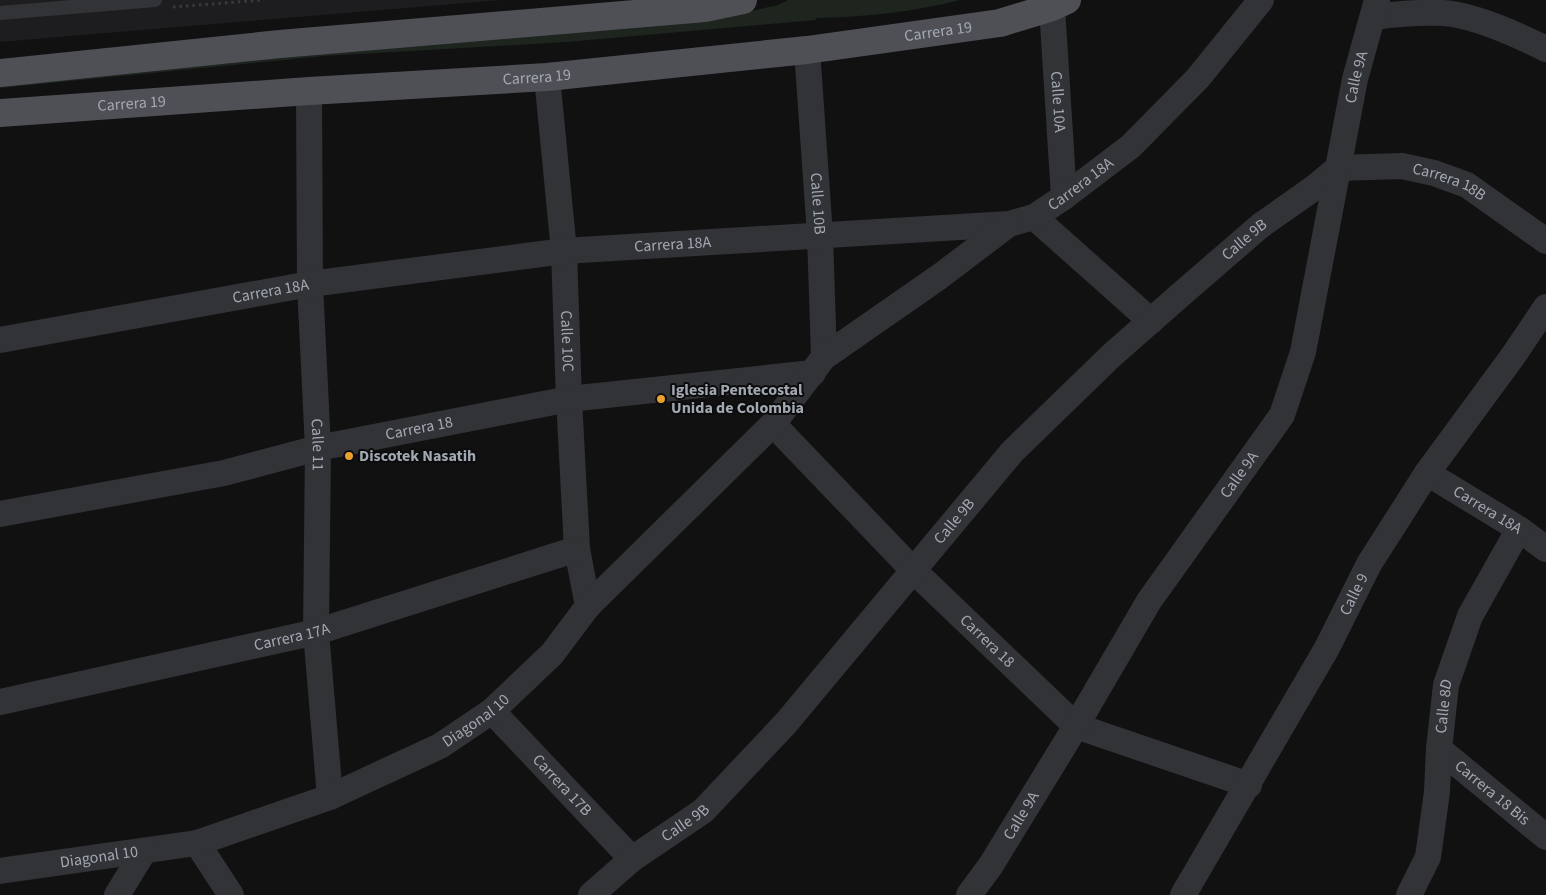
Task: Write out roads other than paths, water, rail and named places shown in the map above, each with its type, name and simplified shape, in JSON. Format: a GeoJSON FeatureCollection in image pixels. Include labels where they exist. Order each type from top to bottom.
{"type":"FeatureCollection","features":[{"type":"Feature","properties":{"kind":"main road"},"geometry":{"type":"LineString","coordinates":[[0,73],[280,44],[705,8],[743,0]]}},
{"type":"Feature","properties":{"kind":"main road","name":"Carrera 19"},"geometry":{"type":"LineString","coordinates":[[0,113],[309,90],[547,77],[807,50],[1000,23],[1059,4]]}},
{"type":"Feature","properties":{"kind":"street","name":"Carrera 18A"},"geometry":{"type":"LineString","coordinates":[[0,340],[310,284],[564,250],[1009,224],[1034,217],[1064,197],[1138,139],[1198,78],[1261,0]]}},
{"type":"Feature","properties":{"kind":"street","name":"Calle 10A"},"geometry":{"type":"LineString","coordinates":[[1059,4],[1064,197]]}},
{"type":"Feature","properties":{"kind":"street"},"geometry":{"type":"LineString","coordinates":[[1375,8],[1410,13],[1445,13],[1481,22],[1546,48]]}},
{"type":"Feature","properties":{"kind":"street","name":"Calle 9A"},"geometry":{"type":"LineString","coordinates":[[969,895],[991,865],[1076,726],[1149,601],[1282,414],[1303,352],[1355,79],[1375,8]]}},
{"type":"Feature","properties":{"kind":"street","name":"Calle 10B"},"geometry":{"type":"LineString","coordinates":[[807,50],[820,236],[818,365]]}},
{"type":"Feature","properties":{"kind":"street","name":"Calle 10C"},"geometry":{"type":"LineString","coordinates":[[547,77],[564,250],[577,549],[588,606]]}},
{"type":"Feature","properties":{"kind":"street","name":"Calle 11"},"geometry":{"type":"LineString","coordinates":[[309,90],[310,284],[318,448],[316,632],[330,798]]}},
{"type":"Feature","properties":{"kind":"street","name":"Carrera 18B"},"geometry":{"type":"LineString","coordinates":[[1338,168],[1402,166],[1434,173],[1468,185],[1546,241]]}},
{"type":"Feature","properties":{"kind":"street","name":"Calle 9B"},"geometry":{"type":"LineString","coordinates":[[591,895],[632,859],[703,811],[786,723],[1012,452],[1112,355],[1150,321],[1260,226],[1314,188],[1338,168]]}},
{"type":"Feature","properties":{"kind":"street"},"geometry":{"type":"LineString","coordinates":[[1034,217],[1150,321]]}},
{"type":"Feature","properties":{"kind":"street","name":"Carrera 18"},"geometry":{"type":"LineString","coordinates":[[0,514],[224,473],[318,448],[569,399],[818,365],[1009,224]]}},
{"type":"Feature","properties":{"kind":"street","name":"Calle 9"},"geometry":{"type":"LineString","coordinates":[[1183,895],[1249,785],[1327,648],[1369,564],[1427,473],[1513,356],[1546,307]]}},
{"type":"Feature","properties":{"kind":"street","name":"Diagonal 10"},"geometry":{"type":"LineString","coordinates":[[0,871],[197,843],[330,798],[440,746],[492,711],[552,654],[588,606],[773,424],[818,365]]}},
{"type":"Feature","properties":{"kind":"street","name":"Carrera 18"},"geometry":{"type":"LineString","coordinates":[[773,424],[913,570],[1076,726],[1249,785]]}},
{"type":"Feature","properties":{"kind":"street","name":"Carrera 18A"},"geometry":{"type":"LineString","coordinates":[[1427,473],[1519,529],[1546,549]]}},
{"type":"Feature","properties":{"kind":"street","name":"Calle 8D"},"geometry":{"type":"LineString","coordinates":[[1408,895],[1428,857],[1437,792],[1446,686],[1470,616],[1519,529]]}},
{"type":"Feature","properties":{"kind":"street","name":"Carrera 17A"},"geometry":{"type":"LineString","coordinates":[[0,702],[316,632],[577,549]]}},
{"type":"Feature","properties":{"kind":"street","name":"Carrera 17B"},"geometry":{"type":"LineString","coordinates":[[492,711],[632,859]]}},
{"type":"Feature","properties":{"kind":"street","name":"Carrera 18 Bis"},"geometry":{"type":"LineString","coordinates":[[1440,749],[1546,837]]}},
{"type":"Feature","properties":{"kind":"street"},"geometry":{"type":"LineString","coordinates":[[197,843],[231,895]]}},
{"type":"Feature","properties":{"kind":"street"},"geometry":{"type":"LineString","coordinates":[[117,895],[144,851]]}},
{"type":"Feature","properties":{"kind":"lane"},"geometry":{"type":"LineString","coordinates":[[0,13],[155,0]]}},
{"type":"Feature","properties":{"kind":"place","name":"Iglesia Pentecostal Unida de Colombia"},"geometry":{"type":"Point","coordinates":[661,399]}},
{"type":"Feature","properties":{"kind":"place","name":"Discotek Nasatih"},"geometry":{"type":"Point","coordinates":[349,456]}}]}
